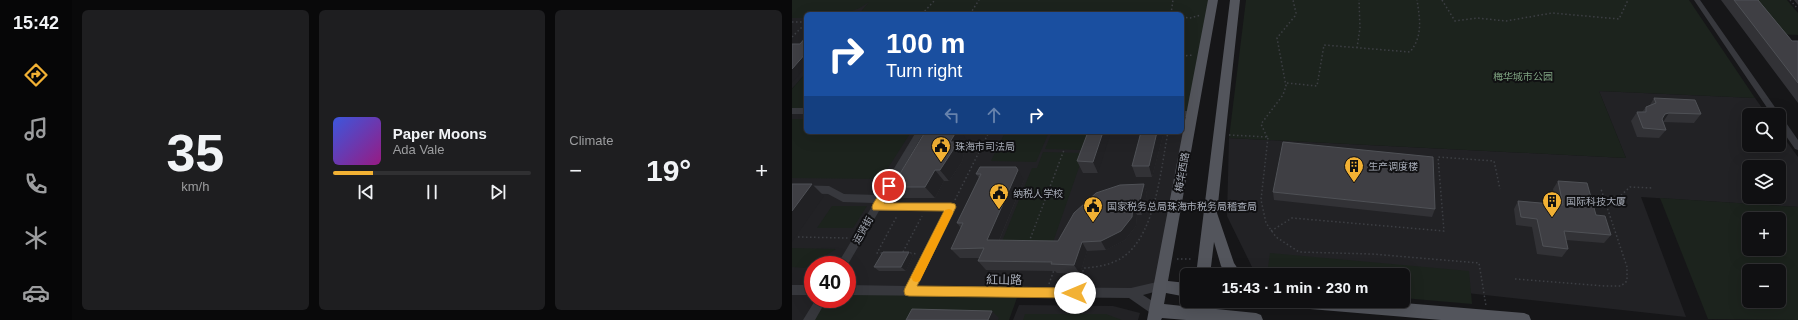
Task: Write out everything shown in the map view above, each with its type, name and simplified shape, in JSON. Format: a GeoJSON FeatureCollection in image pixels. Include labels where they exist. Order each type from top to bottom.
{"type":"FeatureCollection","features":[{"type":"Feature","properties":{"kind":"main road","name":"梅华西路"},"geometry":{"type":"LineString","coordinates":[[1184,134],[1187,114],[1213,0]]}},
{"type":"Feature","properties":{"kind":"main road"},"geometry":{"type":"LineString","coordinates":[[1204,268],[1235,0]]}},
{"type":"Feature","properties":{"kind":"main road","name":"梅华西路"},"geometry":{"type":"LineString","coordinates":[[1155,315],[1161,286],[1184,134]]}},
{"type":"Feature","properties":{"kind":"main road"},"geometry":{"type":"LineString","coordinates":[[1211,214],[1230,268]]}},
{"type":"Feature","properties":{"kind":"main road"},"geometry":{"type":"LineString","coordinates":[[1161,286],[1180,289]]}},
{"type":"Feature","properties":{"kind":"main road"},"geometry":{"type":"LineString","coordinates":[[1381,308],[1524,320]]}},
{"type":"Feature","properties":{"kind":"main road"},"geometry":{"type":"LineString","coordinates":[[1155,315],[1198,312],[1256,320]]}},
{"type":"Feature","properties":{"kind":"street"},"geometry":{"type":"LineString","coordinates":[[1697,0],[1771,108]]}},
{"type":"Feature","properties":{"kind":"street"},"geometry":{"type":"LineString","coordinates":[[792,111],[804,111]]}},
{"type":"Feature","properties":{"kind":"street"},"geometry":{"type":"LineString","coordinates":[[1786,129],[1798,147]]}},
{"type":"Feature","properties":{"kind":"street","name":"运贤街"},"geometry":{"type":"LineString","coordinates":[[847,256],[919,134]]}},
{"type":"Feature","properties":{"kind":"street"},"geometry":{"type":"LineString","coordinates":[[792,189],[829,190],[843,198],[902,207],[951,207],[909,291]]}},
{"type":"Feature","properties":{"kind":"street","name":"紅山路"},"geometry":{"type":"LineString","coordinates":[[856,290],[1131,293],[1161,286]]}},
{"type":"Feature","properties":{"kind":"street"},"geometry":{"type":"LineString","coordinates":[[792,290],[804,290]]}},
{"type":"Feature","properties":{"kind":"street"},"geometry":{"type":"LineString","coordinates":[[1131,293],[1155,315]]}},
{"type":"Feature","properties":{"kind":"street"},"geometry":{"type":"LineString","coordinates":[[809,320],[816,308]]}},
{"type":"Feature","properties":{"kind":"path"},"geometry":{"type":"LineString","coordinates":[[924,12],[935,0]]}},
{"type":"Feature","properties":{"kind":"path"},"geometry":{"type":"LineString","coordinates":[[971,12],[980,0]]}},
{"type":"Feature","properties":{"kind":"path"},"geometry":{"type":"LineString","coordinates":[[1171,12],[1173,0]]}},
{"type":"Feature","properties":{"kind":"path"},"geometry":{"type":"LineString","coordinates":[[1293,0],[1296,9],[1295,16],[1277,38],[1287,82],[1285,91],[1268,112],[1261,124],[1267,137],[1267,152],[1263,172],[1261,200],[1266,223],[1276,237],[1298,252],[1372,254],[1479,263],[1488,317]]}},
{"type":"Feature","properties":{"kind":"path"},"geometry":{"type":"LineString","coordinates":[[1357,48],[1360,28],[1359,0]]}},
{"type":"Feature","properties":{"kind":"path"},"geometry":{"type":"LineString","coordinates":[[1287,82],[1317,86],[1324,45],[1410,52],[1418,43],[1420,25],[1417,0]]}},
{"type":"Feature","properties":{"kind":"path"},"geometry":{"type":"LineString","coordinates":[[1442,0],[1455,21],[1477,18],[1506,21],[1552,13],[1619,19],[1628,0]]}},
{"type":"Feature","properties":{"kind":"path"},"geometry":{"type":"LineString","coordinates":[[1790,0],[1798,9]]}},
{"type":"Feature","properties":{"kind":"path"},"geometry":{"type":"LineString","coordinates":[[1184,17],[1190,18],[1198,15],[1210,15]]}},
{"type":"Feature","properties":{"kind":"path"},"geometry":{"type":"LineString","coordinates":[[792,22],[804,22]]}},
{"type":"Feature","properties":{"kind":"path"},"geometry":{"type":"LineString","coordinates":[[792,37],[804,24]]}},
{"type":"Feature","properties":{"kind":"path"},"geometry":{"type":"LineString","coordinates":[[951,207],[987,134]]}},
{"type":"Feature","properties":{"kind":"path"},"geometry":{"type":"LineString","coordinates":[[1075,293],[1084,268],[1103,267],[1118,260],[1132,249],[1144,229],[1152,207],[1168,134]]}},
{"type":"Feature","properties":{"kind":"path"},"geometry":{"type":"LineString","coordinates":[[1220,134],[1267,137]]}},
{"type":"Feature","properties":{"kind":"path"},"geometry":{"type":"LineString","coordinates":[[1027,248],[1064,150]]}},
{"type":"Feature","properties":{"kind":"path"},"geometry":{"type":"LineString","coordinates":[[1272,231],[1292,218],[1444,231],[1438,157],[1494,161],[1500,189]]}},
{"type":"Feature","properties":{"kind":"path"},"geometry":{"type":"LineString","coordinates":[[1618,198],[1630,187],[1653,188]]}},
{"type":"Feature","properties":{"kind":"path"},"geometry":{"type":"LineString","coordinates":[[1516,279],[1605,286],[1621,286],[1627,281],[1627,267],[1601,189]]}},
{"type":"Feature","properties":{"kind":"path"},"geometry":{"type":"LineString","coordinates":[[883,253],[877,253],[902,207]]}},
{"type":"Feature","properties":{"kind":"path"},"geometry":{"type":"LineString","coordinates":[[927,207],[902,253],[928,254]]}},
{"type":"Feature","properties":{"kind":"path"},"geometry":{"type":"LineString","coordinates":[[798,237],[858,238]]}},
{"type":"Feature","properties":{"kind":"path"},"geometry":{"type":"LineString","coordinates":[[1046,293],[1056,263]]}},
{"type":"Feature","properties":{"kind":"shaded area"},"geometry":{"type":"Polygon","coordinates":[[[792,0],[872,0],[861,12],[804,12],[804,75],[792,89],[792,0]]]}},
{"type":"Feature","properties":{"kind":"shaded area"},"geometry":{"type":"Polygon","coordinates":[[[1599,91],[1755,98],[1762,108],[1742,108],[1742,152],[1786,152],[1786,141],[1798,157],[1798,207],[1751,204],[1786,204],[1786,160],[1742,160],[1742,203],[1641,197],[1686,317],[1410,287],[1410,268],[1253,268],[1227,216],[1229,138],[1626,158],[1599,91]]]}},
{"type":"Feature","properties":{"kind":"shaded area"},"geometry":{"type":"Polygon","coordinates":[[[792,112],[804,112],[804,134],[1184,134],[1184,114],[1192,114],[1160,285],[1131,292],[856,289],[856,256],[804,256],[804,308],[815,308],[808,320],[792,320],[792,112]]]}},
{"type":"Feature","properties":{"kind":"shaded area"},"geometry":{"type":"Polygon","coordinates":[[[1019,305],[1113,306],[1140,313],[1138,320],[1013,320],[1019,305]]]}},
{"type":"Feature","properties":{"kind":"green space"},"geometry":{"type":"Polygon","coordinates":[[[792,0],[1213,0],[1192,114],[1184,114],[1184,12],[861,12],[869,2],[862,7],[847,12],[804,12],[804,18],[792,18],[792,0]]]}},
{"type":"Feature","properties":{"kind":"green space","name":"梅华城市公园"},"geometry":{"type":"Polygon","coordinates":[[[1246,0],[1689,0],[1755,98],[1599,91],[1626,158],[1229,138],[1246,0]]]}},
{"type":"Feature","properties":{"kind":"green space"},"geometry":{"type":"Polygon","coordinates":[[[1748,0],[1787,0],[1798,13],[1798,35],[1776,34],[1748,0]]]}},
{"type":"Feature","properties":{"kind":"green space"},"geometry":{"type":"Polygon","coordinates":[[[804,75],[804,111],[792,111],[792,89],[804,75]]]}},
{"type":"Feature","properties":{"kind":"green space"},"geometry":{"type":"Polygon","coordinates":[[[792,119],[804,119],[804,134],[910,134],[881,179],[792,178],[792,119]]]}},
{"type":"Feature","properties":{"kind":"green space"},"geometry":{"type":"Polygon","coordinates":[[[1004,134],[1048,134],[1036,162],[991,161],[1004,134]]]}},
{"type":"Feature","properties":{"kind":"green space"},"geometry":{"type":"Polygon","coordinates":[[[1051,134],[1091,134],[1086,150],[1045,149],[1051,134]]]}},
{"type":"Feature","properties":{"kind":"green space"},"geometry":{"type":"Polygon","coordinates":[[[1043,152],[1084,153],[1052,245],[1001,244],[1032,168],[1037,168],[1043,152]]]}},
{"type":"Feature","properties":{"kind":"green space"},"geometry":{"type":"Polygon","coordinates":[[[1660,198],[1798,207],[1798,320],[1708,319],[1660,198]]]}},
{"type":"Feature","properties":{"kind":"green space"},"geometry":{"type":"Polygon","coordinates":[[[832,206],[867,206],[853,228],[817,228],[832,206]]]}},
{"type":"Feature","properties":{"kind":"green space"},"geometry":{"type":"Polygon","coordinates":[[[792,248],[836,249],[825,256],[804,256],[804,268],[792,267],[792,248]]]}},
{"type":"Feature","properties":{"kind":"green space"},"geometry":{"type":"Polygon","coordinates":[[[1270,253],[1469,271],[1472,304],[1410,299],[1410,268],[1268,268],[1270,253]]]}},
{"type":"Feature","properties":{"kind":"green space"},"geometry":{"type":"Polygon","coordinates":[[[856,293],[1018,295],[1009,320],[813,320],[820,308],[856,308],[856,293]]]}},
{"type":"Feature","properties":{"kind":"green space"},"geometry":{"type":"Polygon","coordinates":[[[1025,314],[1106,314],[1122,320],[1023,320],[1025,314]]]}},
{"type":"Feature","properties":{"kind":"building"},"geometry":{"type":"Polygon","coordinates":[[[1734,0],[1758,0],[1792,41],[1798,41],[1798,83],[1734,0]]]}},
{"type":"Feature","properties":{"kind":"building"},"geometry":{"type":"Polygon","coordinates":[[[804,39],[804,55],[792,69],[792,44],[800,44],[804,39]]]}},
{"type":"Feature","properties":{"kind":"building"},"geometry":{"type":"Polygon","coordinates":[[[1654,98],[1695,100],[1701,114],[1669,113],[1665,114],[1662,119],[1666,130],[1643,128],[1637,112],[1646,112],[1646,107],[1656,103],[1654,98]]]}},
{"type":"Feature","properties":{"kind":"building"},"geometry":{"type":"Polygon","coordinates":[[[924,134],[955,134],[950,142],[956,142],[953,150],[940,170],[935,170],[925,187],[892,187],[924,134]]]}},
{"type":"Feature","properties":{"kind":"building"},"geometry":{"type":"Polygon","coordinates":[[[1087,134],[1102,134],[1093,162],[1077,161],[1087,134]]]}},
{"type":"Feature","properties":{"kind":"building"},"geometry":{"type":"Polygon","coordinates":[[[1140,134],[1157,134],[1149,166],[1132,166],[1140,134]]]}},
{"type":"Feature","properties":{"kind":"building","name":"生产调度楼"},"geometry":{"type":"Polygon","coordinates":[[[1283,142],[1433,157],[1435,209],[1273,192],[1283,142]]]}},
{"type":"Feature","properties":{"kind":"building"},"geometry":{"type":"Polygon","coordinates":[[[980,167],[1016,167],[1018,170],[987,240],[1058,241],[1074,213],[1096,193],[1120,185],[1144,184],[1139,205],[1133,205],[1132,217],[1121,231],[1101,241],[1082,242],[1074,265],[1051,264],[1052,262],[978,261],[984,248],[951,249],[963,223],[957,223],[981,174],[976,174],[980,167]]]}},
{"type":"Feature","properties":{"kind":"building","name":"国际科技大厦"},"geometry":{"type":"Polygon","coordinates":[[[1558,181],[1587,183],[1596,215],[1605,216],[1611,235],[1564,231],[1568,249],[1543,246],[1537,219],[1521,217],[1518,201],[1563,205],[1558,181]]]}},
{"type":"Feature","properties":{"kind":"building"},"geometry":{"type":"Polygon","coordinates":[[[792,184],[812,184],[792,211],[792,184]]]}},
{"type":"Feature","properties":{"kind":"building"},"geometry":{"type":"Polygon","coordinates":[[[883,252],[909,252],[901,267],[874,267],[883,252]]]}},
{"type":"Feature","properties":{"kind":"building"},"geometry":{"type":"Polygon","coordinates":[[[912,309],[992,311],[988,320],[906,320],[912,309]]]}},
{"type":"Feature","properties":{"kind":"slow traffic"},"geometry":{"type":"LineString","coordinates":[[916,277],[949,213]]}},
{"type":"Feature","properties":{"kind":"place","name":"珠海市司法局"},"geometry":{"type":"Point","coordinates":[941,163]}},
{"type":"Feature","properties":{"kind":"place","name":"生产调度楼"},"geometry":{"type":"Point","coordinates":[1354,183]}},
{"type":"Feature","properties":{"kind":"place","name":"纳税人学校"},"geometry":{"type":"Point","coordinates":[999,210]}},
{"type":"Feature","properties":{"kind":"place","name":"国际科技大厦"},"geometry":{"type":"Point","coordinates":[1552,218]}},
{"type":"Feature","properties":{"kind":"place","name":"国家税务总局珠海市税务局稽查局"},"geometry":{"type":"Point","coordinates":[1093,223]}},
{"type":"Feature","properties":{"kind":"route"},"geometry":{"type":"LineString","coordinates":[[889,186],[876,207],[951,207],[909,291],[1075,293]]}}]}
